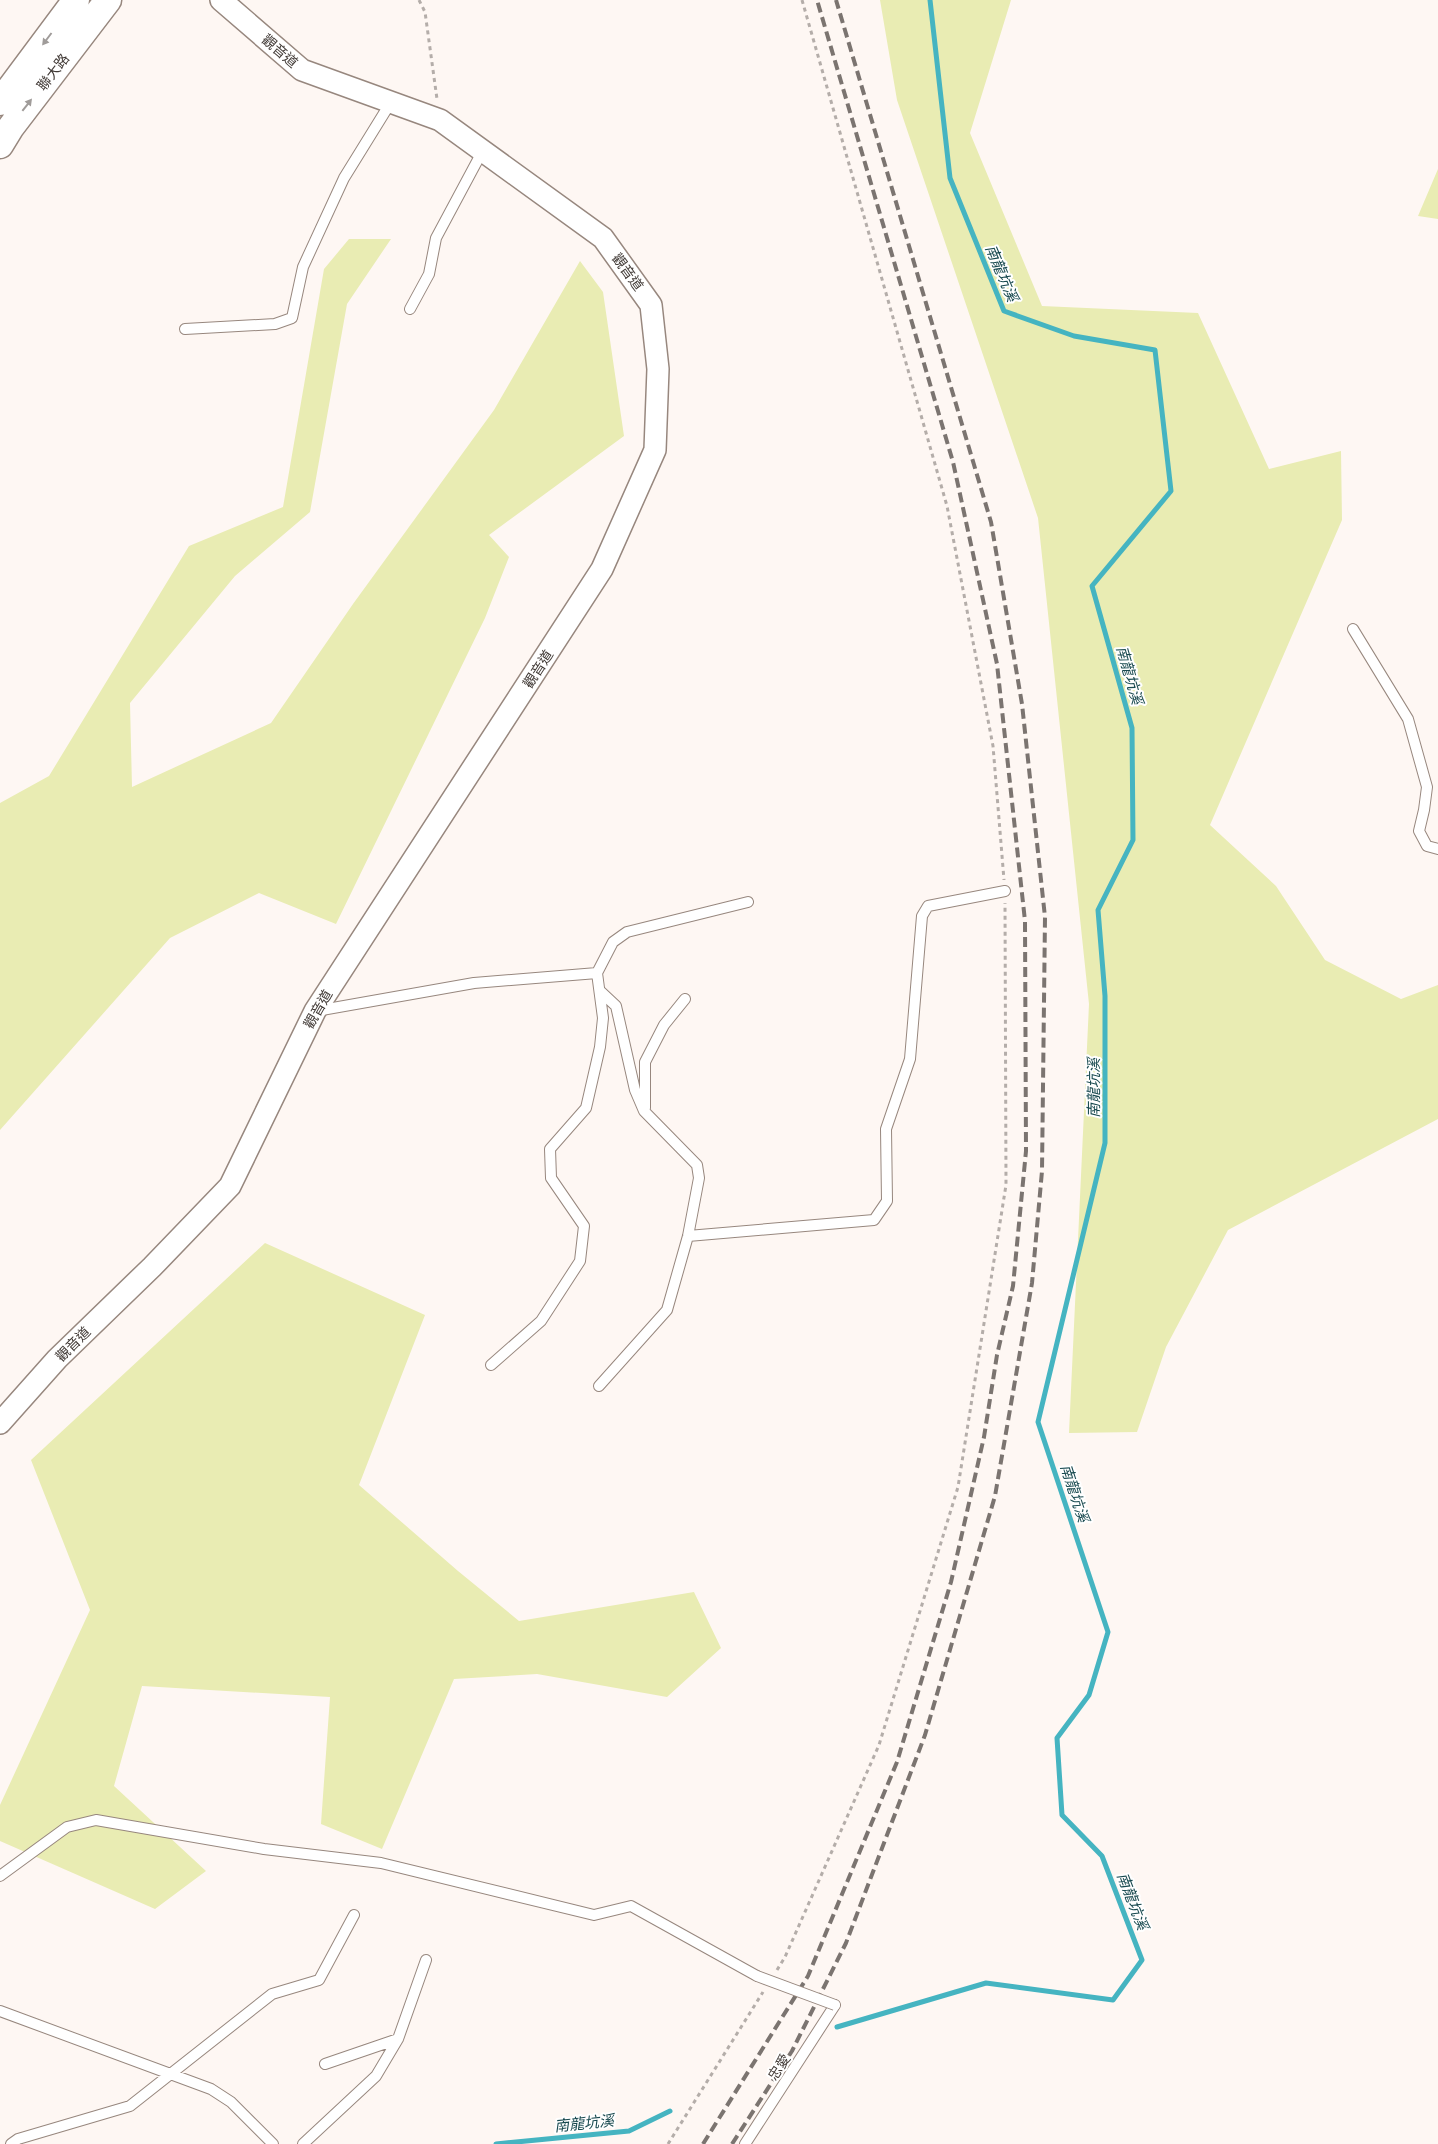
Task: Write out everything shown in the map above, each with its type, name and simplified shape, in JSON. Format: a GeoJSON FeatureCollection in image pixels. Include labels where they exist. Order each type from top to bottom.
{"type":"FeatureCollection","features":[{"type":"Feature","properties":{"kind":"street","name":"聯大路"},"geometry":{"type":"LineString","coordinates":[[0,102],[76,0]]}},
{"type":"Feature","properties":{"kind":"street","name":"聯大路"},"geometry":{"type":"LineString","coordinates":[[4,129],[108,0]]}},
{"type":"Feature","properties":{"kind":"street","name":"觀音道"},"geometry":{"type":"LineString","coordinates":[[0,1423],[57,1359],[152,1267],[230,1186],[314,1011],[602,569],[655,450],[658,369],[651,304],[603,238],[440,120],[302,70],[221,0]]}},
{"type":"Feature","properties":{"kind":"lane"},"geometry":{"type":"LineString","coordinates":[[185,329],[275,324],[292,318],[303,267],[340,187],[391,102]]}},
{"type":"Feature","properties":{"kind":"lane"},"geometry":{"type":"LineString","coordinates":[[410,310],[429,274],[436,238],[482,152]]}},
{"type":"Feature","properties":{"kind":"lane"},"geometry":{"type":"LineString","coordinates":[[1353,629],[1408,719],[1426,787],[1424,810],[1419,831],[1426,846],[1438,849]]}},
{"type":"Feature","properties":{"kind":"lane"},"geometry":{"type":"LineString","coordinates":[[688,1236],[874,1220],[887,1202],[886,1128],[910,1058],[922,916],[928,906],[1005,891]]}},
{"type":"Feature","properties":{"kind":"lane"},"geometry":{"type":"LineString","coordinates":[[491,1365],[541,1321],[580,1261],[584,1226],[551,1178],[550,1149],[586,1108],[600,1047],[603,1018],[598,973],[613,942],[626,932],[748,902]]}},
{"type":"Feature","properties":{"kind":"lane"},"geometry":{"type":"LineString","coordinates":[[314,1011],[474,983],[598,973]]}},
{"type":"Feature","properties":{"kind":"lane"},"geometry":{"type":"LineString","coordinates":[[599,1386],[667,1310],[688,1236],[699,1178],[697,1165],[644,1111],[635,1090],[616,1006],[600,991]]}},
{"type":"Feature","properties":{"kind":"lane"},"geometry":{"type":"LineString","coordinates":[[644,1111],[645,1062],[664,1025],[685,999]]}},
{"type":"Feature","properties":{"kind":"lane","name":"忠愛"},"geometry":{"type":"LineString","coordinates":[[0,1876],[67,1827],[96,1820],[264,1849],[381,1863],[594,1915],[631,1906],[757,1976],[835,2005],[745,2144]]}},
{"type":"Feature","properties":{"kind":"lane"},"geometry":{"type":"LineString","coordinates":[[12,2144],[18,2139],[130,2106],[272,1994],[319,1980],[354,1915]]}},
{"type":"Feature","properties":{"kind":"lane"},"geometry":{"type":"LineString","coordinates":[[303,2144],[376,2076],[398,2039],[426,1960]]}},
{"type":"Feature","properties":{"kind":"lane"},"geometry":{"type":"LineString","coordinates":[[0,2012],[211,2089],[231,2102],[273,2144]]}},
{"type":"Feature","properties":{"kind":"lane"},"geometry":{"type":"LineString","coordinates":[[326,2064],[398,2039]]}},
{"type":"Feature","properties":{"kind":"path"},"geometry":{"type":"LineString","coordinates":[[419,0],[424,12],[440,120]]}},
{"type":"Feature","properties":{"kind":"green space"},"geometry":{"type":"Polygon","coordinates":[[[880,0],[1011,0],[970,133],[1042,306],[1198,313],[1269,469],[1341,451],[1342,520],[1210,825],[1276,886],[1325,960],[1401,999],[1438,985],[1438,1119],[1228,1230],[1166,1347],[1137,1432],[1069,1433],[1089,1004],[1038,518],[897,100],[880,0]]]}},
{"type":"Feature","properties":{"kind":"green space"},"geometry":{"type":"Polygon","coordinates":[[[1438,169],[1438,219],[1418,216],[1438,169]]]}},
{"type":"Feature","properties":{"kind":"green space"},"geometry":{"type":"Polygon","coordinates":[[[349,239],[391,239],[347,304],[310,512],[235,576],[130,703],[132,787],[271,723],[353,604],[494,410],[580,261],[603,292],[624,436],[489,535],[509,557],[485,618],[336,924],[259,893],[170,938],[0,1130],[0,803],[49,776],[189,546],[283,507],[324,269],[349,239]]]}},
{"type":"Feature","properties":{"kind":"green space"},"geometry":{"type":"Polygon","coordinates":[[[265,1243],[425,1315],[359,1485],[519,1621],[694,1592],[721,1648],[667,1697],[537,1674],[454,1679],[382,1849],[321,1824],[330,1697],[142,1686],[114,1786],[206,1871],[155,1909],[0,1841],[0,1805],[90,1610],[31,1460],[265,1243]]]}},
{"type":"Feature","properties":{"kind":"waterway","name":"南龍坑溪"},"geometry":{"type":"LineString","coordinates":[[837,2027],[986,1983],[1113,2000],[1142,1960],[1102,1856],[1062,1815],[1057,1738],[1089,1695],[1108,1632],[1038,1422],[1105,1143],[1105,996],[1098,910],[1133,840],[1132,728],[1092,586],[1171,491],[1155,350],[1074,336],[1004,311],[950,178],[930,0]]}},
{"type":"Feature","properties":{"kind":"waterway","name":"南龍坑溪"},"geometry":{"type":"LineString","coordinates":[[496,2144],[629,2131],[670,2111]]}},
{"type":"Feature","properties":{"kind":"railway"},"geometry":{"type":"LineString","coordinates":[[703,2144],[808,1976],[897,1762],[951,1582],[984,1437],[997,1355],[1013,1286],[1026,1151],[1025,921],[997,664],[953,462],[817,0]]}},
{"type":"Feature","properties":{"kind":"railway"},"geometry":{"type":"LineString","coordinates":[[732,2144],[792,2051],[846,1943],[925,1735],[995,1496],[1032,1283],[1042,1171],[1045,917],[1022,704],[991,522],[836,0]]}}]}
